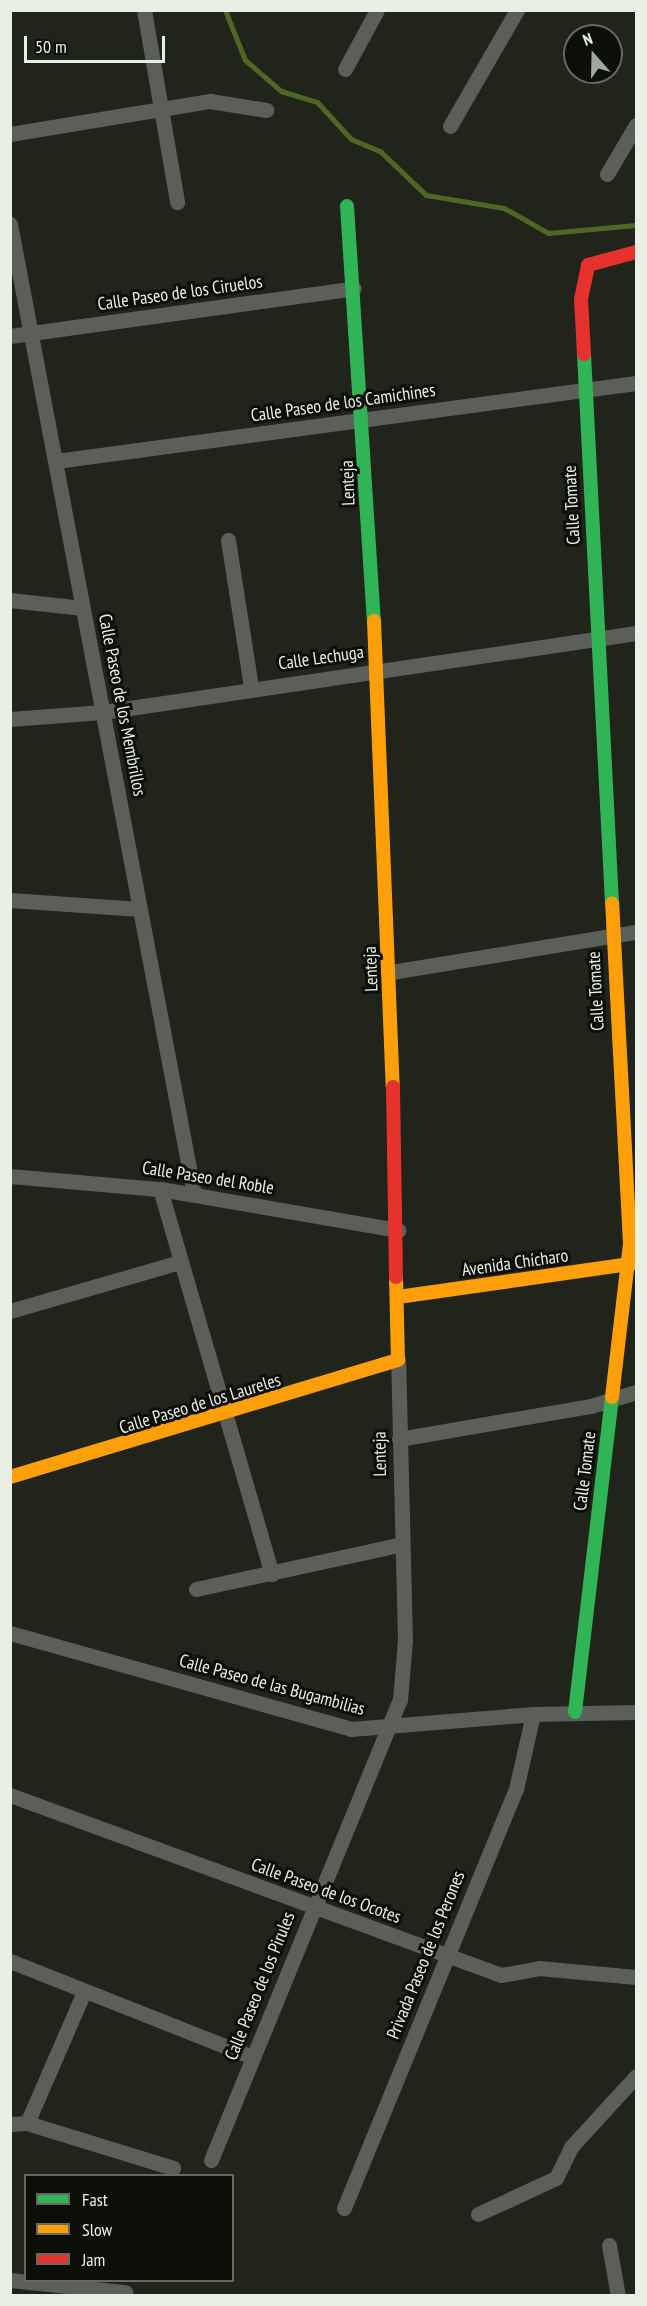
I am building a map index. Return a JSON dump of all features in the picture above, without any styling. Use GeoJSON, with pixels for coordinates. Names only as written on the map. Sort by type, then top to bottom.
{"type":"FeatureCollection","features":[{"type":"Feature","properties":{"kind":"street"},"geometry":{"type":"LineString","coordinates":[[144,10],[177,202]]}},
{"type":"Feature","properties":{"kind":"street"},"geometry":{"type":"LineString","coordinates":[[345,69],[377,10]]}},
{"type":"Feature","properties":{"kind":"street"},"geometry":{"type":"LineString","coordinates":[[450,126],[517,10]]}},
{"type":"Feature","properties":{"kind":"street"},"geometry":{"type":"LineString","coordinates":[[10,134],[161,108],[221,101],[266,110]]}},
{"type":"Feature","properties":{"kind":"street"},"geometry":{"type":"LineString","coordinates":[[607,174],[636,125]]}},
{"type":"Feature","properties":{"kind":"street","name":"Lenteja"},"geometry":{"type":"LineString","coordinates":[[347,206],[365,420],[391,972],[398,1230],[399,1439],[404,1670],[391,1729]]}},
{"type":"Feature","properties":{"kind":"street","name":"Calle Paseo de los Membrillos"},"geometry":{"type":"LineString","coordinates":[[10,224],[194,1194]]}},
{"type":"Feature","properties":{"kind":"street","name":"Calle Tomate"},"geometry":{"type":"LineString","coordinates":[[575,1712],[613,1398],[633,1264],[612,936],[581,299],[588,265],[636,252]]}},
{"type":"Feature","properties":{"kind":"street","name":"Calle Paseo de los Ciruelos"},"geometry":{"type":"LineString","coordinates":[[10,336],[354,288]]}},
{"type":"Feature","properties":{"kind":"street","name":"Calle Paseo de los Camichines"},"geometry":{"type":"LineString","coordinates":[[56,461],[636,383]]}},
{"type":"Feature","properties":{"kind":"street"},"geometry":{"type":"LineString","coordinates":[[228,540],[251,687]]}},
{"type":"Feature","properties":{"kind":"street"},"geometry":{"type":"LineString","coordinates":[[10,600],[83,608]]}},
{"type":"Feature","properties":{"kind":"street","name":"Calle Lechuga"},"geometry":{"type":"LineString","coordinates":[[10,719],[103,712],[251,687],[636,633]]}},
{"type":"Feature","properties":{"kind":"street"},"geometry":{"type":"LineString","coordinates":[[10,900],[140,909]]}},
{"type":"Feature","properties":{"kind":"street"},"geometry":{"type":"LineString","coordinates":[[391,972],[636,932]]}},
{"type":"Feature","properties":{"kind":"street","name":"Calle Paseo del Roble"},"geometry":{"type":"LineString","coordinates":[[10,1176],[160,1189],[398,1230]]}},
{"type":"Feature","properties":{"kind":"street"},"geometry":{"type":"LineString","coordinates":[[160,1189],[272,1574]]}},
{"type":"Feature","properties":{"kind":"street"},"geometry":{"type":"LineString","coordinates":[[10,1311],[180,1262]]}},
{"type":"Feature","properties":{"kind":"street","name":"Avenida Chícharo"},"geometry":{"type":"LineString","coordinates":[[398,1297],[633,1264]]}},
{"type":"Feature","properties":{"kind":"street","name":"Calle Paseo de los Laureles"},"geometry":{"type":"LineString","coordinates":[[10,1477],[227,1415],[398,1360]]}},
{"type":"Feature","properties":{"kind":"street"},"geometry":{"type":"LineString","coordinates":[[399,1439],[636,1392]]}},
{"type":"Feature","properties":{"kind":"street"},"geometry":{"type":"LineString","coordinates":[[196,1589],[402,1544]]}},
{"type":"Feature","properties":{"kind":"street","name":"Calle Paseo de las Bugambilias"},"geometry":{"type":"LineString","coordinates":[[10,1634],[351,1729],[391,1729],[533,1714],[636,1712]]}},
{"type":"Feature","properties":{"kind":"street","name":"Privada Paseo de los Perones"},"geometry":{"type":"LineString","coordinates":[[344,2208],[445,1955],[516,1789],[533,1714]]}},
{"type":"Feature","properties":{"kind":"street","name":"Calle Paseo de los Pirules"},"geometry":{"type":"LineString","coordinates":[[211,2160],[313,1907],[391,1729]]}},
{"type":"Feature","properties":{"kind":"street","name":"Calle Paseo de los Ocotes"},"geometry":{"type":"LineString","coordinates":[[10,1796],[501,1975],[538,1968],[636,1977]]}},
{"type":"Feature","properties":{"kind":"street"},"geometry":{"type":"LineString","coordinates":[[10,1961],[252,2057]]}},
{"type":"Feature","properties":{"kind":"street"},"geometry":{"type":"LineString","coordinates":[[27,2123],[84,1992]]}},
{"type":"Feature","properties":{"kind":"street"},"geometry":{"type":"LineString","coordinates":[[478,2214],[556,2178],[571,2147],[636,2076]]}},
{"type":"Feature","properties":{"kind":"street"},"geometry":{"type":"LineString","coordinates":[[10,2124],[27,2123],[173,2168]]}},
{"type":"Feature","properties":{"kind":"street"},"geometry":{"type":"LineString","coordinates":[[609,2245],[618,2295]]}},
{"type":"Feature","properties":{"kind":"street"},"geometry":{"type":"LineString","coordinates":[[12,2280],[13,2295]]}},
{"type":"Feature","properties":{"kind":"street"},"geometry":{"type":"LineString","coordinates":[[31,2282],[124,2292]]}},
{"type":"Feature","properties":{"kind":"waterway"},"geometry":{"type":"LineString","coordinates":[[225,10],[245,60],[281,91],[317,102],[351,139],[381,152],[426,195],[504,208],[548,233],[636,225]]}},
{"type":"Feature","properties":{"kind":"traffic: fast"},"geometry":{"type":"LineString","coordinates":[[347,206],[374,621]]}},
{"type":"Feature","properties":{"kind":"traffic: fast"},"geometry":{"type":"LineString","coordinates":[[584,354],[612,903]]}},
{"type":"Feature","properties":{"kind":"traffic: fast"},"geometry":{"type":"LineString","coordinates":[[575,1712],[612,1397]]}},
{"type":"Feature","properties":{"kind":"traffic: slow"},"geometry":{"type":"LineString","coordinates":[[374,621],[393,1087]]}},
{"type":"Feature","properties":{"kind":"traffic: slow"},"geometry":{"type":"LineString","coordinates":[[612,903],[630,1244],[612,1397]]}},
{"type":"Feature","properties":{"kind":"traffic: slow"},"geometry":{"type":"LineString","coordinates":[[398,1297],[636,1263]]}},
{"type":"Feature","properties":{"kind":"traffic: slow"},"geometry":{"type":"LineString","coordinates":[[10,1477],[398,1360],[396,1277]]}},
{"type":"Feature","properties":{"kind":"traffic: jam"},"geometry":{"type":"LineString","coordinates":[[584,354],[581,299],[588,265],[636,252]]}},
{"type":"Feature","properties":{"kind":"traffic: jam"},"geometry":{"type":"LineString","coordinates":[[393,1087],[396,1277]]}}]}
